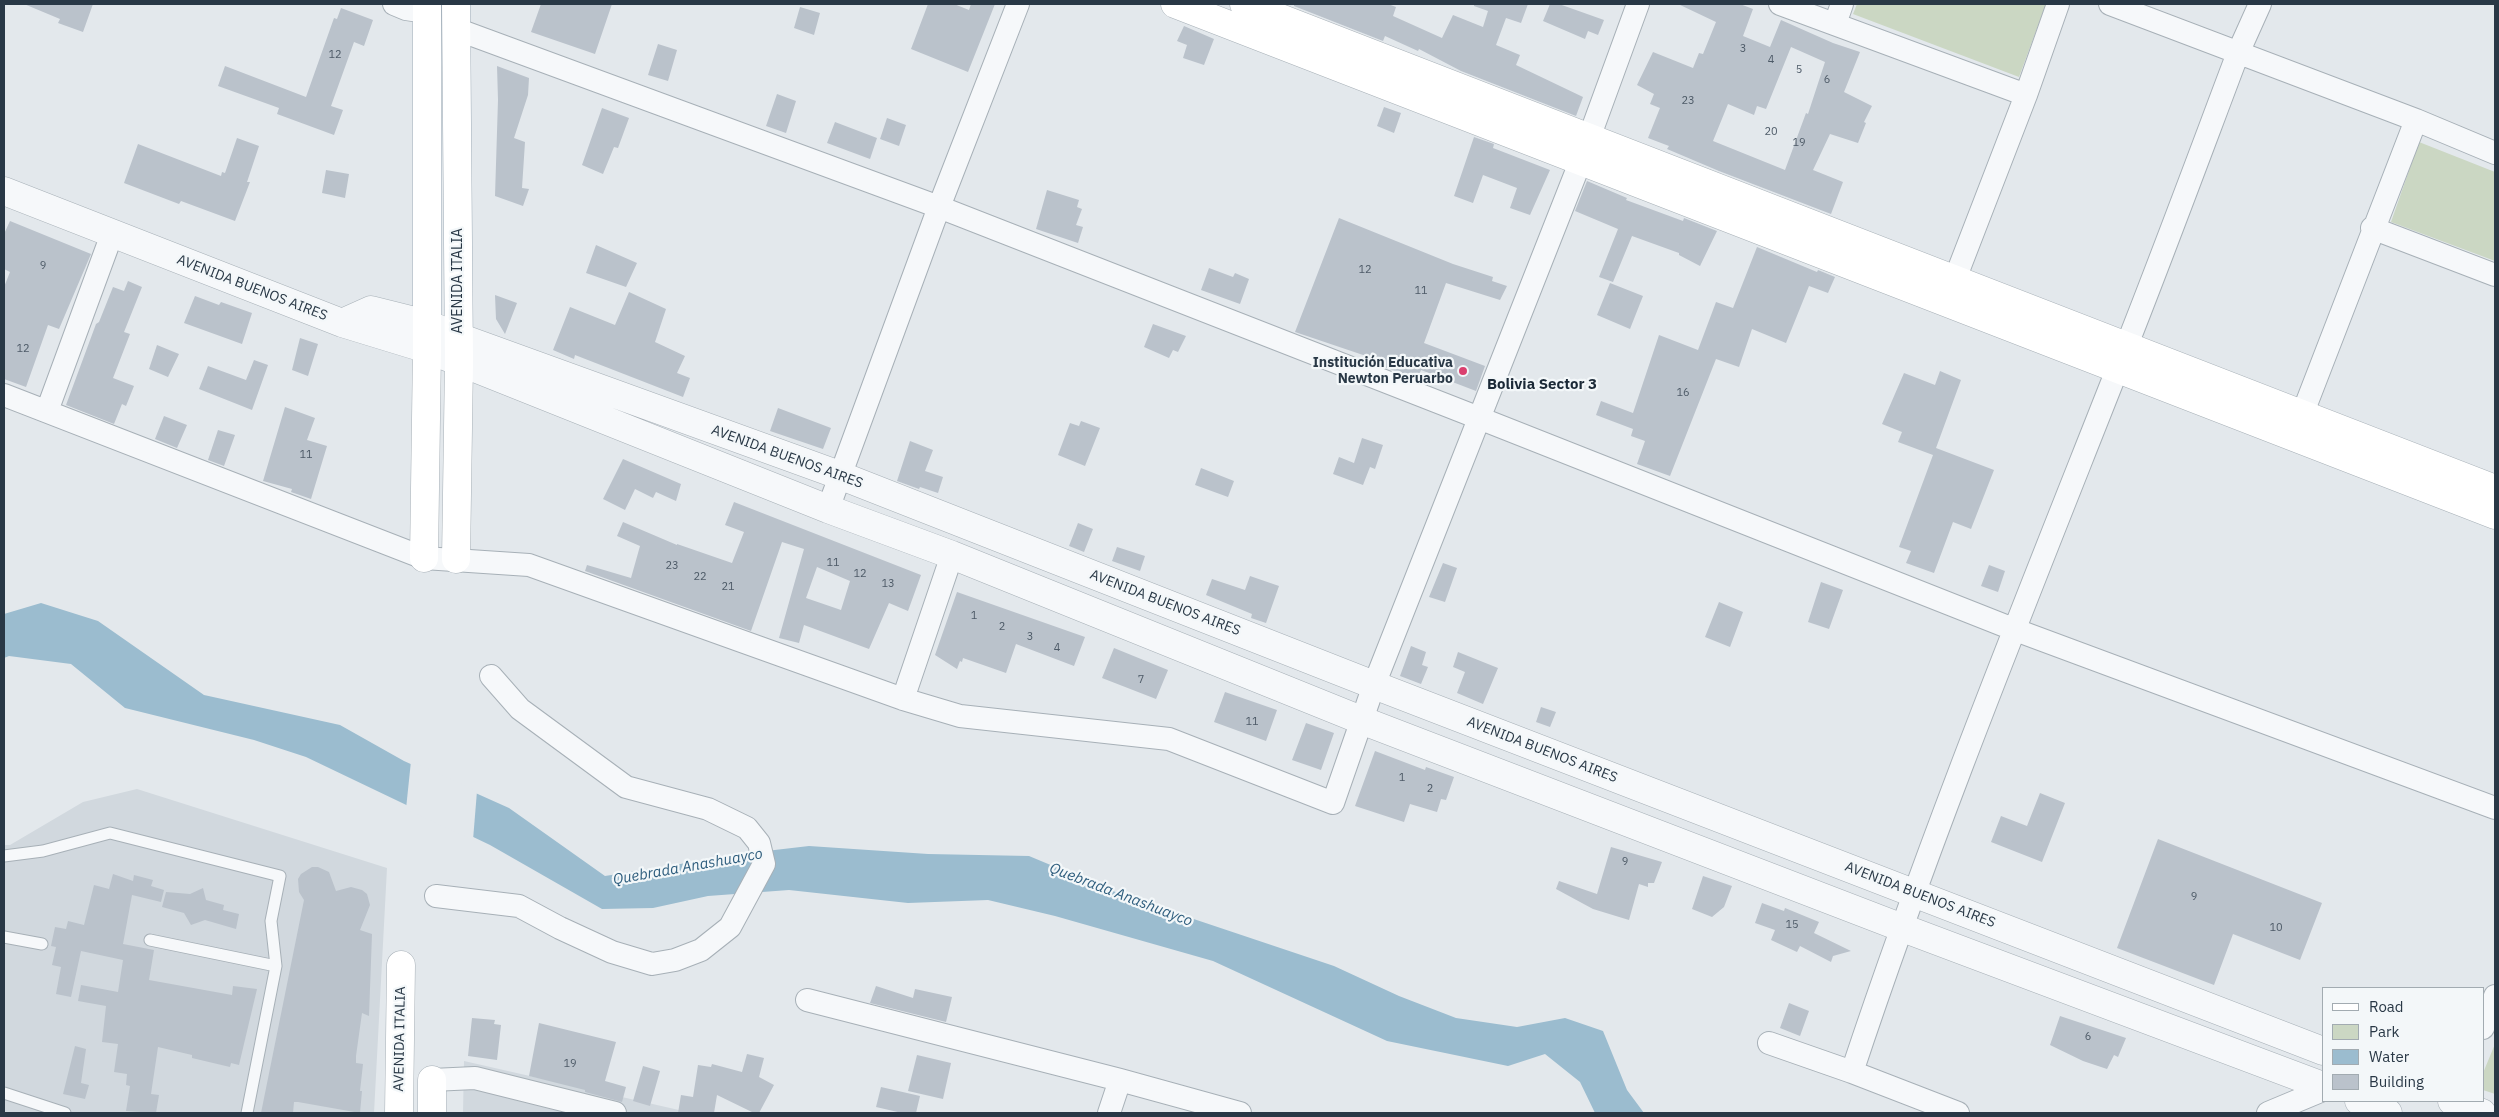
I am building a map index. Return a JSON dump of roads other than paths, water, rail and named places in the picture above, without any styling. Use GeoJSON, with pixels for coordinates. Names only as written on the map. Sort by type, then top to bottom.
{"type":"FeatureCollection","features":[{"type":"Feature","properties":{"kind":"main road"},"geometry":{"type":"LineString","coordinates":[[1175,4],[1954,279],[2122,358],[2302,415],[2495,489]]}},
{"type":"Feature","properties":{"kind":"main road"},"geometry":{"type":"LineString","coordinates":[[1244,4],[1585,148],[2122,358],[2495,515]]}},
{"type":"Feature","properties":{"kind":"main road"},"geometry":{"type":"LineString","coordinates":[[424,558],[427,336],[426,8]]}},
{"type":"Feature","properties":{"kind":"main road","name":"AVENIDA ITALIA"},"geometry":{"type":"LineString","coordinates":[[456,16],[458,349],[456,559]]}},
{"type":"Feature","properties":{"kind":"main road","name":"AVENIDA ITALIA"},"geometry":{"type":"LineString","coordinates":[[399,1113],[402,964]]}},
{"type":"Feature","properties":{"kind":"main road"},"geometry":{"type":"LineString","coordinates":[[432,1080],[432,1113]]}},
{"type":"Feature","properties":{"kind":"street"},"geometry":{"type":"LineString","coordinates":[[394,4],[406,8],[426,8]]}},
{"type":"Feature","properties":{"kind":"street"},"geometry":{"type":"LineString","coordinates":[[828,509],[939,208],[1018,4]]}},
{"type":"Feature","properties":{"kind":"street"},"geometry":{"type":"LineString","coordinates":[[4,395],[47,410],[424,558],[529,565],[903,699],[960,716],[1169,739],[1333,803],[1374,685],[1585,148],[1638,4]]}},
{"type":"Feature","properties":{"kind":"street"},"geometry":{"type":"LineString","coordinates":[[1780,4],[1838,14],[2026,95]]}},
{"type":"Feature","properties":{"kind":"street"},"geometry":{"type":"LineString","coordinates":[[1954,279],[2026,95],[2058,4]]}},
{"type":"Feature","properties":{"kind":"street"},"geometry":{"type":"LineString","coordinates":[[2110,4],[2416,120],[2495,153]]}},
{"type":"Feature","properties":{"kind":"street"},"geometry":{"type":"LineString","coordinates":[[1852,1072],[1900,928],[2013,629],[2122,358],[2238,53],[2260,4]]}},
{"type":"Feature","properties":{"kind":"street"},"geometry":{"type":"LineString","coordinates":[[456,16],[939,208],[1479,418],[2013,629],[2495,808]]}},
{"type":"Feature","properties":{"kind":"street"},"geometry":{"type":"LineString","coordinates":[[2302,415],[2372,228],[2416,120]]}},
{"type":"Feature","properties":{"kind":"street","name":"AVENIDA BUENOS AIRES"},"geometry":{"type":"LineString","coordinates":[[4,191],[342,323],[371,310],[828,509],[952,555],[1361,720],[1900,928],[2322,1086]]}},
{"type":"Feature","properties":{"kind":"street"},"geometry":{"type":"LineString","coordinates":[[2372,228],[2495,275]]}},
{"type":"Feature","properties":{"kind":"street"},"geometry":{"type":"LineString","coordinates":[[47,410],[112,234]]}},
{"type":"Feature","properties":{"kind":"street","name":"AVENIDA BUENOS AIRES"},"geometry":{"type":"LineString","coordinates":[[458,349],[839,475],[1374,685],[2322,1051]]}},
{"type":"Feature","properties":{"kind":"street"},"geometry":{"type":"LineString","coordinates":[[903,699],[952,555]]}},
{"type":"Feature","properties":{"kind":"street"},"geometry":{"type":"LineString","coordinates":[[436,896],[519,906],[560,928],[612,952],[652,964],[675,960],[701,950],[730,927],[764,864],[759,843],[747,828],[708,809],[626,787],[520,709],[491,676]]}},
{"type":"Feature","properties":{"kind":"street"},"geometry":{"type":"LineString","coordinates":[[2484,1025],[2495,996]]}},
{"type":"Feature","properties":{"kind":"street"},"geometry":{"type":"LineString","coordinates":[[806,1000],[1120,1080],[1240,1113]]}},
{"type":"Feature","properties":{"kind":"street"},"geometry":{"type":"LineString","coordinates":[[1769,1043],[1852,1072],[1958,1113]]}},
{"type":"Feature","properties":{"kind":"street"},"geometry":{"type":"LineString","coordinates":[[432,1080],[475,1078],[615,1113]]}},
{"type":"Feature","properties":{"kind":"street"},"geometry":{"type":"LineString","coordinates":[[1109,1113],[1120,1080]]}},
{"type":"Feature","properties":{"kind":"street"},"geometry":{"type":"LineString","coordinates":[[2268,1113],[2322,1090]]}},
{"type":"Feature","properties":{"kind":"street"},"geometry":{"type":"LineString","coordinates":[[2361,1102],[2388,1113]]}},
{"type":"Feature","properties":{"kind":"street"},"geometry":{"type":"LineString","coordinates":[[2452,1104],[2482,1113]]}},
{"type":"Feature","properties":{"kind":"lane"},"geometry":{"type":"LineString","coordinates":[[4,856],[43,851],[110,833],[280,876],[272,921],[276,966],[247,1113]]}},
{"type":"Feature","properties":{"kind":"lane"},"geometry":{"type":"LineString","coordinates":[[4,937],[42,944]]}},
{"type":"Feature","properties":{"kind":"lane"},"geometry":{"type":"LineString","coordinates":[[150,940],[276,966]]}},
{"type":"Feature","properties":{"kind":"lane"},"geometry":{"type":"LineString","coordinates":[[4,1093],[65,1113]]}},
{"type":"Feature","properties":{"kind":"water","name":"Quebrada Anashuayco"},"geometry":{"type":"Polygon","coordinates":[[[41,603],[98,621],[204,695],[340,725],[404,761],[509,808],[605,876],[749,853],[809,846],[928,854],[1029,856],[1125,896],[1334,966],[1399,996],[1456,1018],[1517,1027],[1565,1018],[1603,1031],[1627,1090],[1644,1113],[1595,1113],[1580,1082],[1545,1054],[1508,1066],[1387,1041],[1213,961],[1055,916],[988,900],[908,903],[789,890],[708,896],[653,908],[602,909],[490,845],[306,757],[254,740],[125,708],[71,664],[9,656],[4,658],[4,614],[41,603]]]}},
{"type":"Feature","properties":{"kind":"place","name":"Institución Educativa Newton Peruarbo"},"geometry":{"type":"Point","coordinates":[1463,371]}},
{"type":"Feature","properties":{"kind":"district","name":"Bolivia Sector 3"},"geometry":{"type":"Point","coordinates":[1542,385]}}]}
